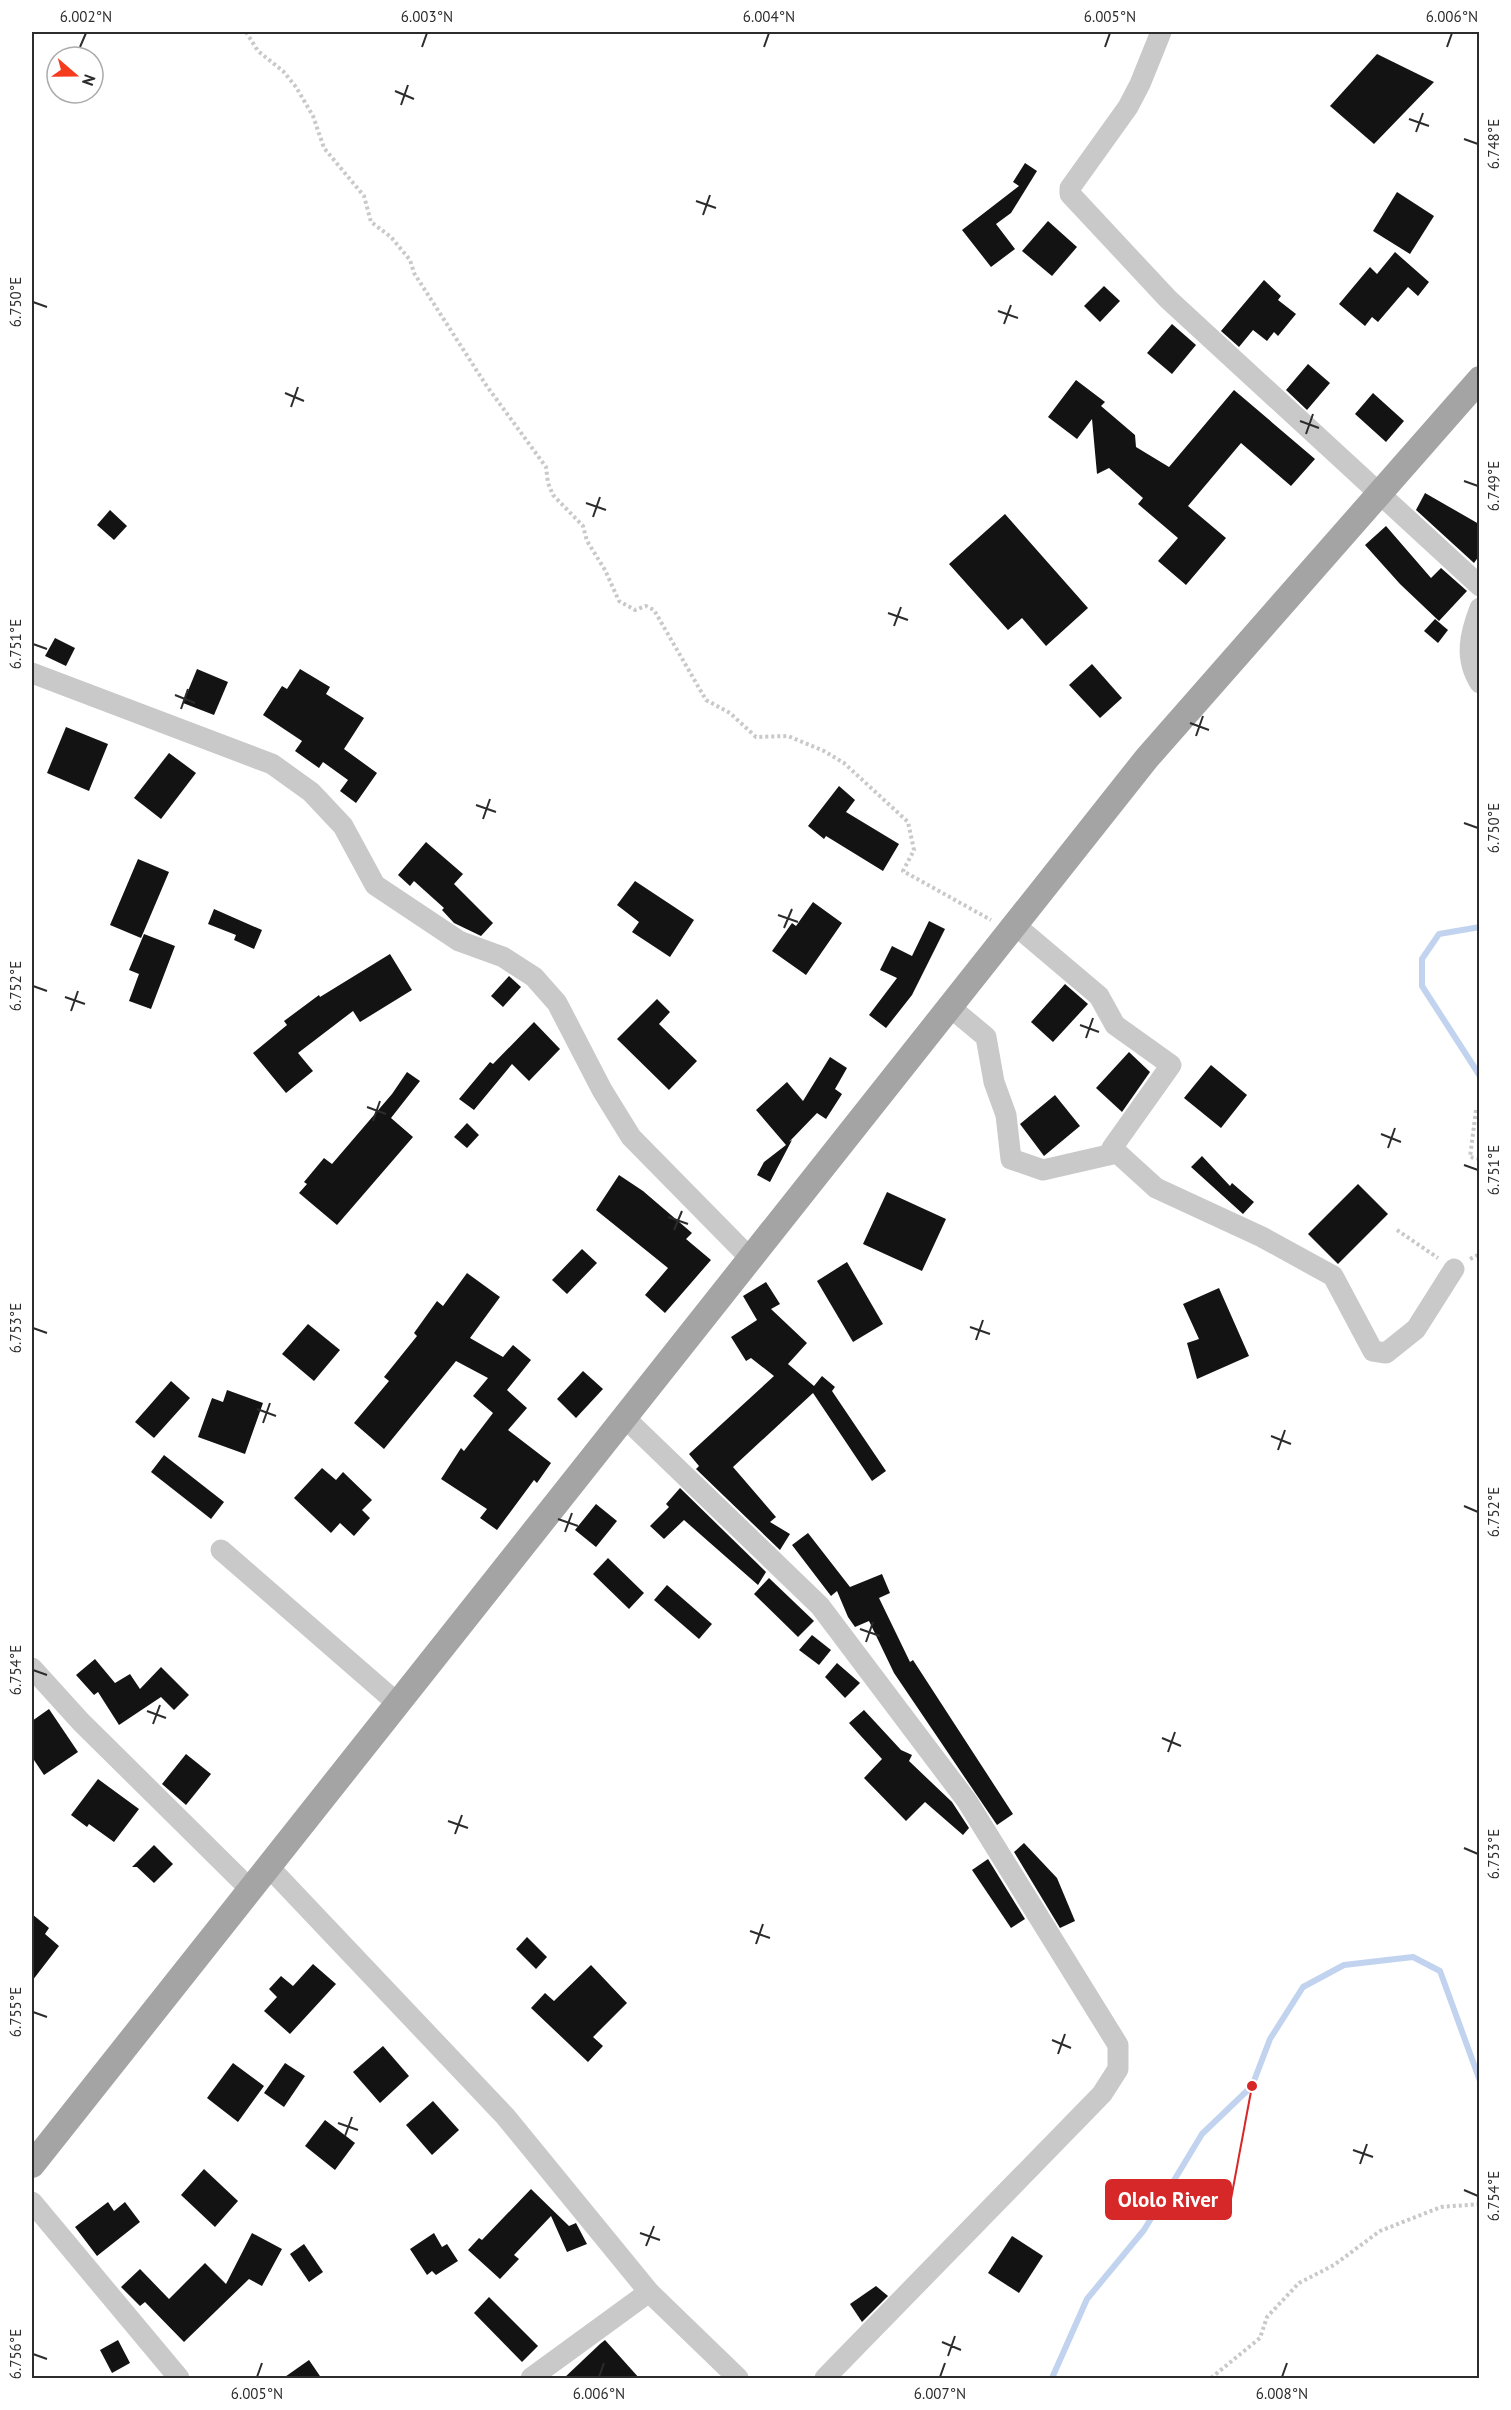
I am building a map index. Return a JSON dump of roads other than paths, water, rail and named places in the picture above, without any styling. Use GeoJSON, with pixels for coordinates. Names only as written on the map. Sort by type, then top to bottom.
{"type":"FeatureCollection","features":[{"type":"Feature","properties":{"kind":"main road"},"geometry":{"type":"LineString","coordinates":[[32,2165],[1147,758],[1222,670],[1381,494],[1479,379]]}},
{"type":"Feature","properties":{"kind":"street"},"geometry":{"type":"LineString","coordinates":[[1161,32],[1128,107],[1070,188],[1070,194],[1168,299],[1479,586]]}},
{"type":"Feature","properties":{"kind":"street"},"geometry":{"type":"LineString","coordinates":[[1479,608],[1470,636],[1471,669],[1479,683]]}},
{"type":"Feature","properties":{"kind":"street"},"geometry":{"type":"LineString","coordinates":[[32,673],[272,764],[311,792],[343,826],[375,885],[459,941],[503,957],[534,977],[557,1004],[602,1090],[631,1137],[750,1258]]}},
{"type":"Feature","properties":{"kind":"street"},"geometry":{"type":"LineString","coordinates":[[1013,928],[1099,996],[1115,1025],[1171,1065],[1112,1148],[1156,1188],[1262,1238],[1333,1276],[1372,1351],[1386,1353],[1416,1329],[1454,1269]]}},
{"type":"Feature","properties":{"kind":"street"},"geometry":{"type":"LineString","coordinates":[[950,1007],[986,1037],[994,1082],[1006,1115],[1011,1159],[1042,1170],[1117,1153]]}},
{"type":"Feature","properties":{"kind":"street"},"geometry":{"type":"LineString","coordinates":[[624,1416],[820,1606],[967,1801],[1118,2045],[1118,2069],[1102,2094],[825,2379]]}},
{"type":"Feature","properties":{"kind":"street"},"geometry":{"type":"LineString","coordinates":[[221,1550],[396,1703]]}},
{"type":"Feature","properties":{"kind":"street"},"geometry":{"type":"LineString","coordinates":[[32,1668],[81,1722],[250,1889]]}},
{"type":"Feature","properties":{"kind":"street"},"geometry":{"type":"LineString","coordinates":[[268,1866],[505,2116],[649,2292],[738,2379]]}},
{"type":"Feature","properties":{"kind":"street"},"geometry":{"type":"LineString","coordinates":[[32,2202],[179,2379]]}},
{"type":"Feature","properties":{"kind":"street"},"geometry":{"type":"LineString","coordinates":[[531,2379],[649,2292]]}},
{"type":"Feature","properties":{"kind":"waterway"},"geometry":{"type":"LineString","coordinates":[[1480,927],[1439,934],[1422,959],[1422,986],[1480,1076]]}},
{"type":"Feature","properties":{"kind":"waterway"},"geometry":{"type":"LineString","coordinates":[[1052,2378],[1087,2299],[1144,2230],[1202,2134],[1252,2086],[1270,2039],[1303,1987],[1344,1965],[1413,1957],[1440,1971],[1480,2081]]}},
{"type":"Feature","properties":{"kind":"place","name":"Ololo River"},"geometry":{"type":"Point","coordinates":[1252,2086]}}]}
